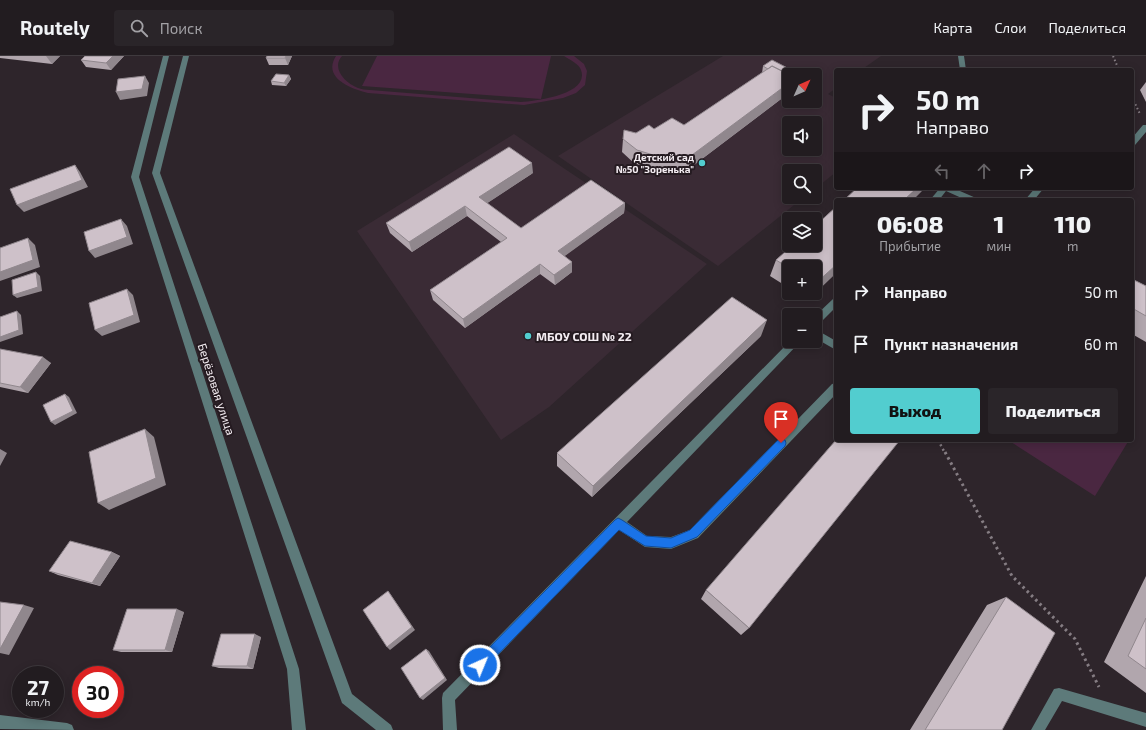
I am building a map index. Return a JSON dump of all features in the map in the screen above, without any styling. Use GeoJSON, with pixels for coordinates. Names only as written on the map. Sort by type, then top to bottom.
{"type":"FeatureCollection","features":[{"type":"Feature","properties":{"kind":"street","name":"Берёзовая улица"},"geometry":{"type":"LineString","coordinates":[[166,56],[135,177],[294,669],[299,730]]}},
{"type":"Feature","properties":{"kind":"street"},"geometry":{"type":"LineString","coordinates":[[186,56],[156,173],[347,698],[386,730]]}},
{"type":"Feature","properties":{"kind":"street"},"geometry":{"type":"LineString","coordinates":[[961,56],[963,68]]}},
{"type":"Feature","properties":{"kind":"street"},"geometry":{"type":"LineString","coordinates":[[1134,141],[1146,127]]}},
{"type":"Feature","properties":{"kind":"street"},"geometry":{"type":"LineString","coordinates":[[936,198],[943,190]]}},
{"type":"Feature","properties":{"kind":"street"},"geometry":{"type":"LineString","coordinates":[[950,190],[968,198]]}},
{"type":"Feature","properties":{"kind":"street"},"geometry":{"type":"LineString","coordinates":[[1030,198],[1038,190]]}},
{"type":"Feature","properties":{"kind":"street"},"geometry":{"type":"LineString","coordinates":[[822,315],[834,303]]}},
{"type":"Feature","properties":{"kind":"street"},"geometry":{"type":"LineString","coordinates":[[822,337],[834,345]]}},
{"type":"Feature","properties":{"kind":"street"},"geometry":{"type":"LineString","coordinates":[[450,730],[448,698],[789,348]]}},
{"type":"Feature","properties":{"kind":"street"},"geometry":{"type":"LineString","coordinates":[[618,523],[645,541],[671,543],[694,534],[834,389]]}},
{"type":"Feature","properties":{"kind":"street"},"geometry":{"type":"LineString","coordinates":[[1038,730],[1059,694],[1146,720]]}},
{"type":"Feature","properties":{"kind":"street"},"geometry":{"type":"LineString","coordinates":[[0,722],[67,730]]}},
{"type":"Feature","properties":{"kind":"path"},"geometry":{"type":"LineString","coordinates":[[1113,56],[1118,68]]}},
{"type":"Feature","properties":{"kind":"path"},"geometry":{"type":"LineString","coordinates":[[1134,101],[1140,114]]}},
{"type":"Feature","properties":{"kind":"path"},"geometry":{"type":"LineString","coordinates":[[939,442],[1012,576],[1075,639],[1110,709]]}},
{"type":"Feature","properties":{"kind":"shaded area"},"geometry":{"type":"Polygon","coordinates":[[[336,56],[342,56],[338,65],[344,79],[353,86],[361,89],[521,102],[560,95],[570,91],[577,85],[582,79],[581,70],[576,64],[564,56],[574,56],[584,64],[587,71],[585,85],[576,93],[563,98],[524,105],[368,93],[354,89],[340,81],[335,76],[333,64],[336,56]]]}},
{"type":"Feature","properties":{"kind":"shaded area"},"geometry":{"type":"Polygon","coordinates":[[[377,56],[551,56],[541,99],[362,86],[377,56]]]}},
{"type":"Feature","properties":{"kind":"shaded area","name":"Детский сад №50 \"Зоренька\""},"geometry":{"type":"Polygon","coordinates":[[[723,56],[881,56],[864,68],[834,68],[834,90],[828,94],[834,97],[834,174],[822,183],[822,164],[782,164],[782,204],[795,204],[785,212],[782,212],[782,215],[718,266],[558,156],[723,56]]]}},
{"type":"Feature","properties":{"kind":"shaded area","name":"МБОУ СОШ № 22"},"geometry":{"type":"Polygon","coordinates":[[[514,134],[707,264],[549,407],[501,440],[357,231],[514,134]]]}},
{"type":"Feature","properties":{"kind":"shaded area"},"geometry":{"type":"Polygon","coordinates":[[[1011,442],[1128,442],[1095,496],[1011,442]]]}},
{"type":"Feature","properties":{"kind":"building"},"geometry":{"type":"Polygon","coordinates":[[[85,56],[113,56],[106,63],[81,60],[85,56]]]}},
{"type":"Feature","properties":{"kind":"building"},"geometry":{"type":"Polygon","coordinates":[[[267,56],[286,56],[285,58],[266,58],[267,56]]]}},
{"type":"Feature","properties":{"kind":"building"},"geometry":{"type":"Polygon","coordinates":[[[772,60],[787,68],[782,68],[782,71],[772,66],[768,69],[763,66],[772,60]]]}},
{"type":"Feature","properties":{"kind":"building"},"geometry":{"type":"Polygon","coordinates":[[[772,66],[782,71],[782,88],[692,155],[663,158],[637,150],[623,139],[624,130],[636,133],[649,125],[654,129],[672,118],[684,125],[772,66]]]}},
{"type":"Feature","properties":{"kind":"building"},"geometry":{"type":"Polygon","coordinates":[[[276,74],[289,75],[284,83],[271,81],[276,74]]]}},
{"type":"Feature","properties":{"kind":"building"},"geometry":{"type":"Polygon","coordinates":[[[145,76],[142,89],[116,92],[118,79],[145,76]]]}},
{"type":"Feature","properties":{"kind":"building"},"geometry":{"type":"Polygon","coordinates":[[[509,147],[532,163],[479,197],[521,228],[591,180],[625,203],[558,251],[572,262],[554,275],[540,264],[463,319],[430,290],[507,238],[465,206],[409,242],[386,223],[509,147]]]}},
{"type":"Feature","properties":{"kind":"building"},"geometry":{"type":"Polygon","coordinates":[[[75,165],[82,180],[17,205],[10,189],[75,165]]]}},
{"type":"Feature","properties":{"kind":"building"},"geometry":{"type":"Polygon","coordinates":[[[855,190],[915,190],[906,198],[846,198],[855,190]]]}},
{"type":"Feature","properties":{"kind":"building"},"geometry":{"type":"Polygon","coordinates":[[[834,209],[834,267],[822,278],[822,260],[782,260],[782,264],[776,260],[785,252],[822,252],[822,220],[834,209]]]}},
{"type":"Feature","properties":{"kind":"building"},"geometry":{"type":"Polygon","coordinates":[[[121,219],[127,237],[89,251],[84,232],[121,219]]]}},
{"type":"Feature","properties":{"kind":"building"},"geometry":{"type":"Polygon","coordinates":[[[28,238],[33,260],[0,272],[0,248],[28,238]]]}},
{"type":"Feature","properties":{"kind":"building"},"geometry":{"type":"Polygon","coordinates":[[[36,272],[38,287],[13,295],[12,280],[36,272]]]}},
{"type":"Feature","properties":{"kind":"building"},"geometry":{"type":"Polygon","coordinates":[[[1134,280],[1146,286],[1146,316],[1134,309],[1134,280]]]}},
{"type":"Feature","properties":{"kind":"building"},"geometry":{"type":"Polygon","coordinates":[[[127,289],[134,315],[95,330],[89,303],[127,289]]]}},
{"type":"Feature","properties":{"kind":"building"},"geometry":{"type":"Polygon","coordinates":[[[732,297],[767,320],[593,486],[557,453],[732,297]]]}},
{"type":"Feature","properties":{"kind":"building"},"geometry":{"type":"Polygon","coordinates":[[[17,311],[19,330],[0,337],[0,317],[17,311]]]}},
{"type":"Feature","properties":{"kind":"building"},"geometry":{"type":"Polygon","coordinates":[[[0,349],[43,357],[20,387],[0,383],[0,349]]]}},
{"type":"Feature","properties":{"kind":"building"},"geometry":{"type":"Polygon","coordinates":[[[65,394],[73,411],[51,422],[43,405],[65,394]]]}},
{"type":"Feature","properties":{"kind":"building"},"geometry":{"type":"Polygon","coordinates":[[[145,429],[156,478],[98,503],[89,452],[145,429]]]}},
{"type":"Feature","properties":{"kind":"building"},"geometry":{"type":"Polygon","coordinates":[[[834,442],[898,442],[749,628],[706,590],[834,442]]]}},
{"type":"Feature","properties":{"kind":"building"},"geometry":{"type":"Polygon","coordinates":[[[70,541],[112,552],[92,583],[49,571],[70,541]]]}},
{"type":"Feature","properties":{"kind":"building"},"geometry":{"type":"Polygon","coordinates":[[[388,591],[412,627],[387,647],[363,610],[388,591]]]}},
{"type":"Feature","properties":{"kind":"building"},"geometry":{"type":"Polygon","coordinates":[[[1006,597],[1055,633],[1002,730],[925,730],[1006,597]]]}},
{"type":"Feature","properties":{"kind":"building"},"geometry":{"type":"Polygon","coordinates":[[[0,602],[24,605],[0,649],[0,602]]]}},
{"type":"Feature","properties":{"kind":"building"},"geometry":{"type":"Polygon","coordinates":[[[127,609],[177,609],[165,650],[113,650],[127,609]]]}},
{"type":"Feature","properties":{"kind":"building"},"geometry":{"type":"Polygon","coordinates":[[[1146,618],[1146,669],[1128,656],[1146,618]]]}},
{"type":"Feature","properties":{"kind":"building"},"geometry":{"type":"Polygon","coordinates":[[[221,634],[255,634],[247,666],[212,666],[221,634]]]}},
{"type":"Feature","properties":{"kind":"building"},"geometry":{"type":"Polygon","coordinates":[[[426,649],[445,678],[420,698],[401,668],[426,649]]]}},
{"type":"Feature","properties":{"kind":"place","name":"Детский сад №50 \"Зоренька\""},"geometry":{"type":"Point","coordinates":[702,163]}},
{"type":"Feature","properties":{"kind":"place","name":"МБОУ СОШ № 22"},"geometry":{"type":"Point","coordinates":[528,336]}},
{"type":"Feature","properties":{"kind":"route"},"geometry":{"type":"LineString","coordinates":[[480,665],[618,523],[645,541],[671,543],[694,534],[781,443]]}}]}
